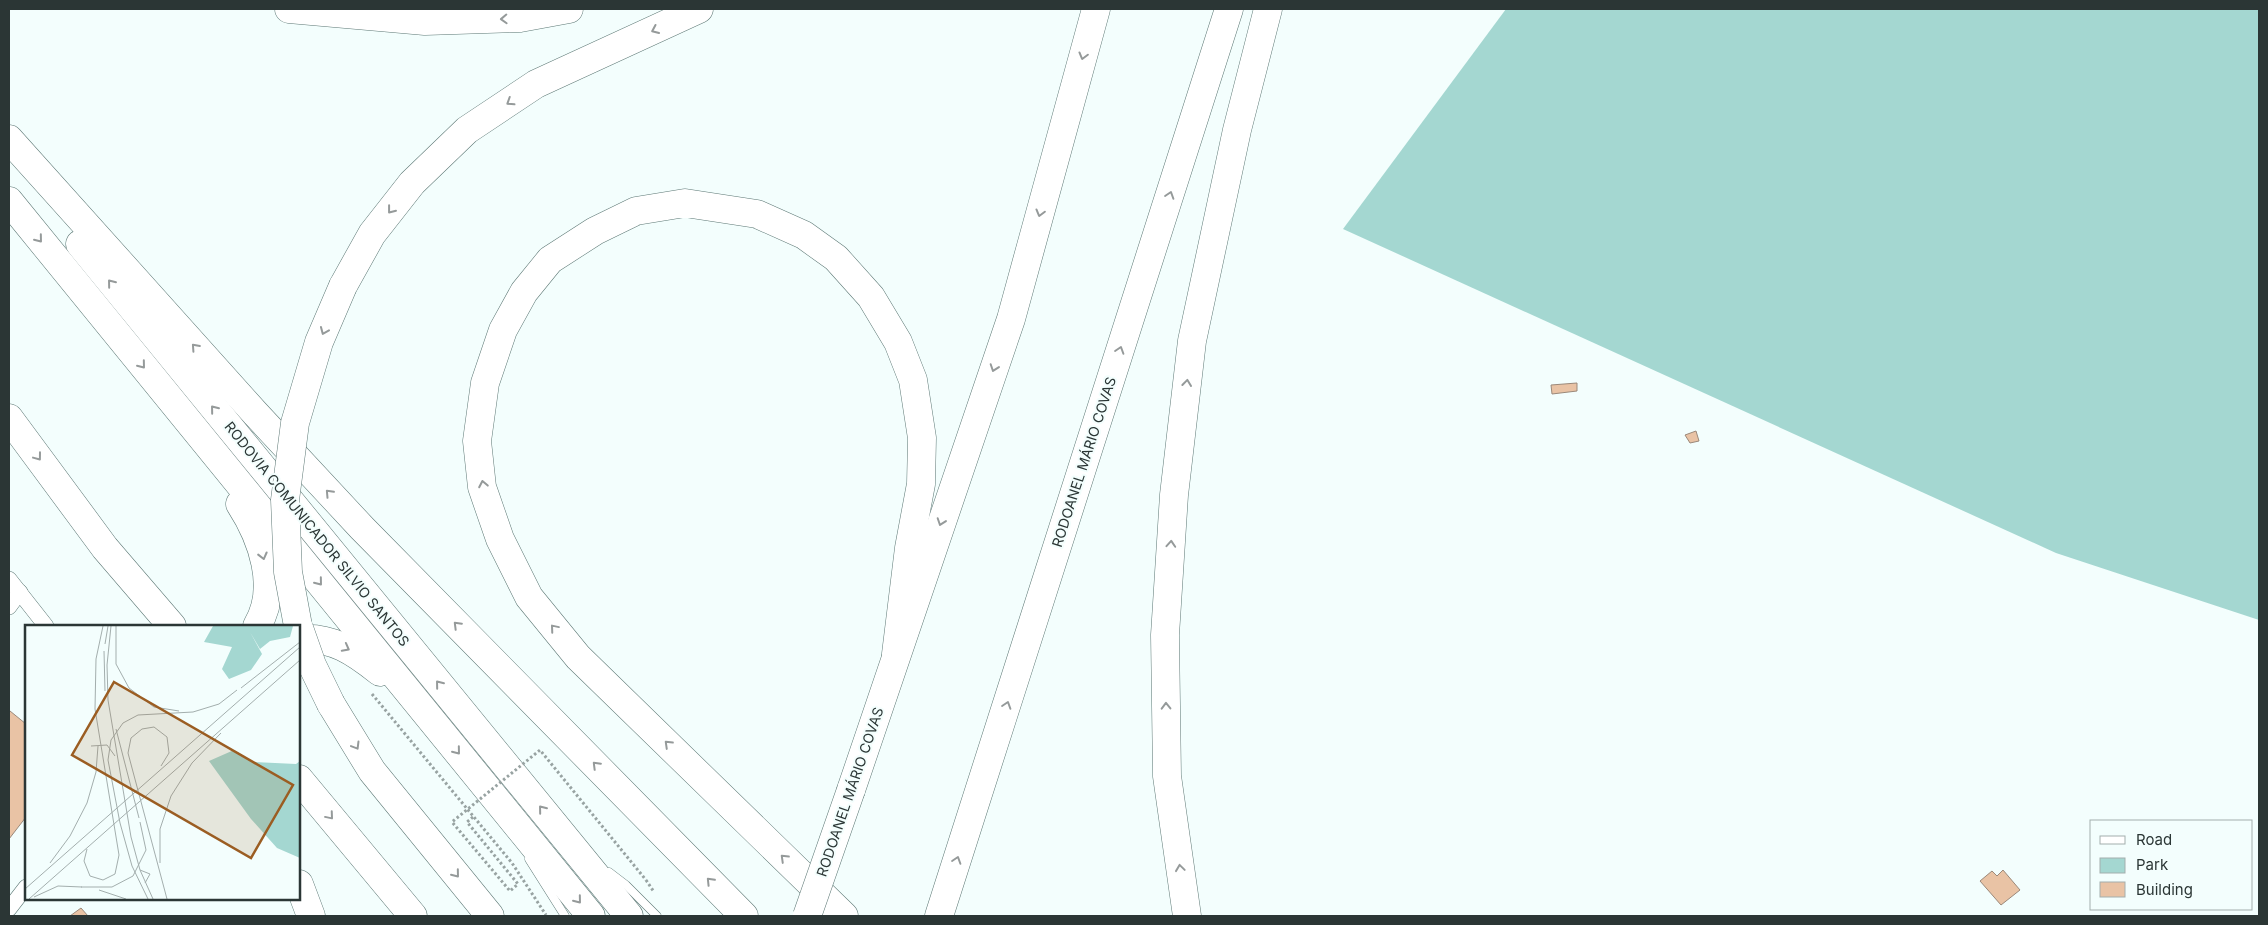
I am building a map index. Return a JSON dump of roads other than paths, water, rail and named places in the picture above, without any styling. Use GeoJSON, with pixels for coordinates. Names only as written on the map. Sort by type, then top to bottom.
{"type":"FeatureCollection","features":[{"type":"Feature","properties":{"kind":"highway"},"geometry":{"type":"LineString","coordinates":[[289,9],[425,21],[520,18],[570,9]]}},
{"type":"Feature","properties":{"kind":"highway"},"geometry":{"type":"LineString","coordinates":[[298,625],[288,572],[285,500],[295,423],[319,342],[343,286],[372,234],[412,183],[467,130],[536,84],[699,9]]}},
{"type":"Feature","properties":{"kind":"highway","name":"RODOANEL MÁRIO COVAS"},"geometry":{"type":"LineString","coordinates":[[807,916],[1011,319],[1096,9]]}},
{"type":"Feature","properties":{"kind":"highway","name":"RODOANEL MÁRIO COVAS"},"geometry":{"type":"LineString","coordinates":[[940,911],[1229,9]]}},
{"type":"Feature","properties":{"kind":"highway"},"geometry":{"type":"LineString","coordinates":[[1187,916],[1167,776],[1165,635],[1174,495],[1192,341],[1237,130],[1268,9]]}},
{"type":"Feature","properties":{"kind":"highway"},"geometry":{"type":"LineString","coordinates":[[9,139],[255,413],[355,521],[744,916]]}},
{"type":"Feature","properties":{"kind":"highway","name":"RODOVIA COMUNICADOR SILVIO SANTOS"},"geometry":{"type":"LineString","coordinates":[[9,149],[47,205],[629,916]]}},
{"type":"Feature","properties":{"kind":"highway","name":"RODOVIA COMUNICADOR SILVIO SANTOS"},"geometry":{"type":"LineString","coordinates":[[9,201],[591,916]]}},
{"type":"Feature","properties":{"kind":"highway"},"geometry":{"type":"LineString","coordinates":[[844,916],[578,657],[529,597],[500,539],[482,487],[477,441],[485,383],[503,330],[524,292],[550,260],[595,231],[636,211],[685,203],[757,214],[804,235],[836,258],[871,297],[898,342],[913,380],[922,438],[921,484],[909,548],[896,654]]}},
{"type":"Feature","properties":{"kind":"highway"},"geometry":{"type":"LineString","coordinates":[[9,418],[105,548],[171,625]]}},
{"type":"Feature","properties":{"kind":"highway"},"geometry":{"type":"LineString","coordinates":[[188,422],[252,522],[264,556],[268,591],[256,625]]}},
{"type":"Feature","properties":{"kind":"highway"},"geometry":{"type":"LineString","coordinates":[[105,548],[152,625]]}},
{"type":"Feature","properties":{"kind":"highway"},"geometry":{"type":"LineString","coordinates":[[300,632],[312,665],[331,704],[372,771],[490,916]]}},
{"type":"Feature","properties":{"kind":"highway"},"geometry":{"type":"LineString","coordinates":[[300,639],[325,639],[342,645],[360,656],[415,700]]}},
{"type":"Feature","properties":{"kind":"highway"},"geometry":{"type":"LineString","coordinates":[[300,780],[413,916]]}},
{"type":"Feature","properties":{"kind":"highway"},"geometry":{"type":"LineString","coordinates":[[300,887],[311,916]]}},
{"type":"Feature","properties":{"kind":"street"},"geometry":{"type":"LineString","coordinates":[[9,580],[45,625]]}},
{"type":"Feature","properties":{"kind":"street"},"geometry":{"type":"LineString","coordinates":[[9,607],[20,592]]}},
{"type":"Feature","properties":{"kind":"street"},"geometry":{"type":"LineString","coordinates":[[9,909],[25,888]]}},
{"type":"Feature","properties":{"kind":"lane"},"geometry":{"type":"LineString","coordinates":[[502,808],[521,845],[565,916]]}},
{"type":"Feature","properties":{"kind":"lane"},"geometry":{"type":"LineString","coordinates":[[573,847],[626,885],[657,916]]}}]}
